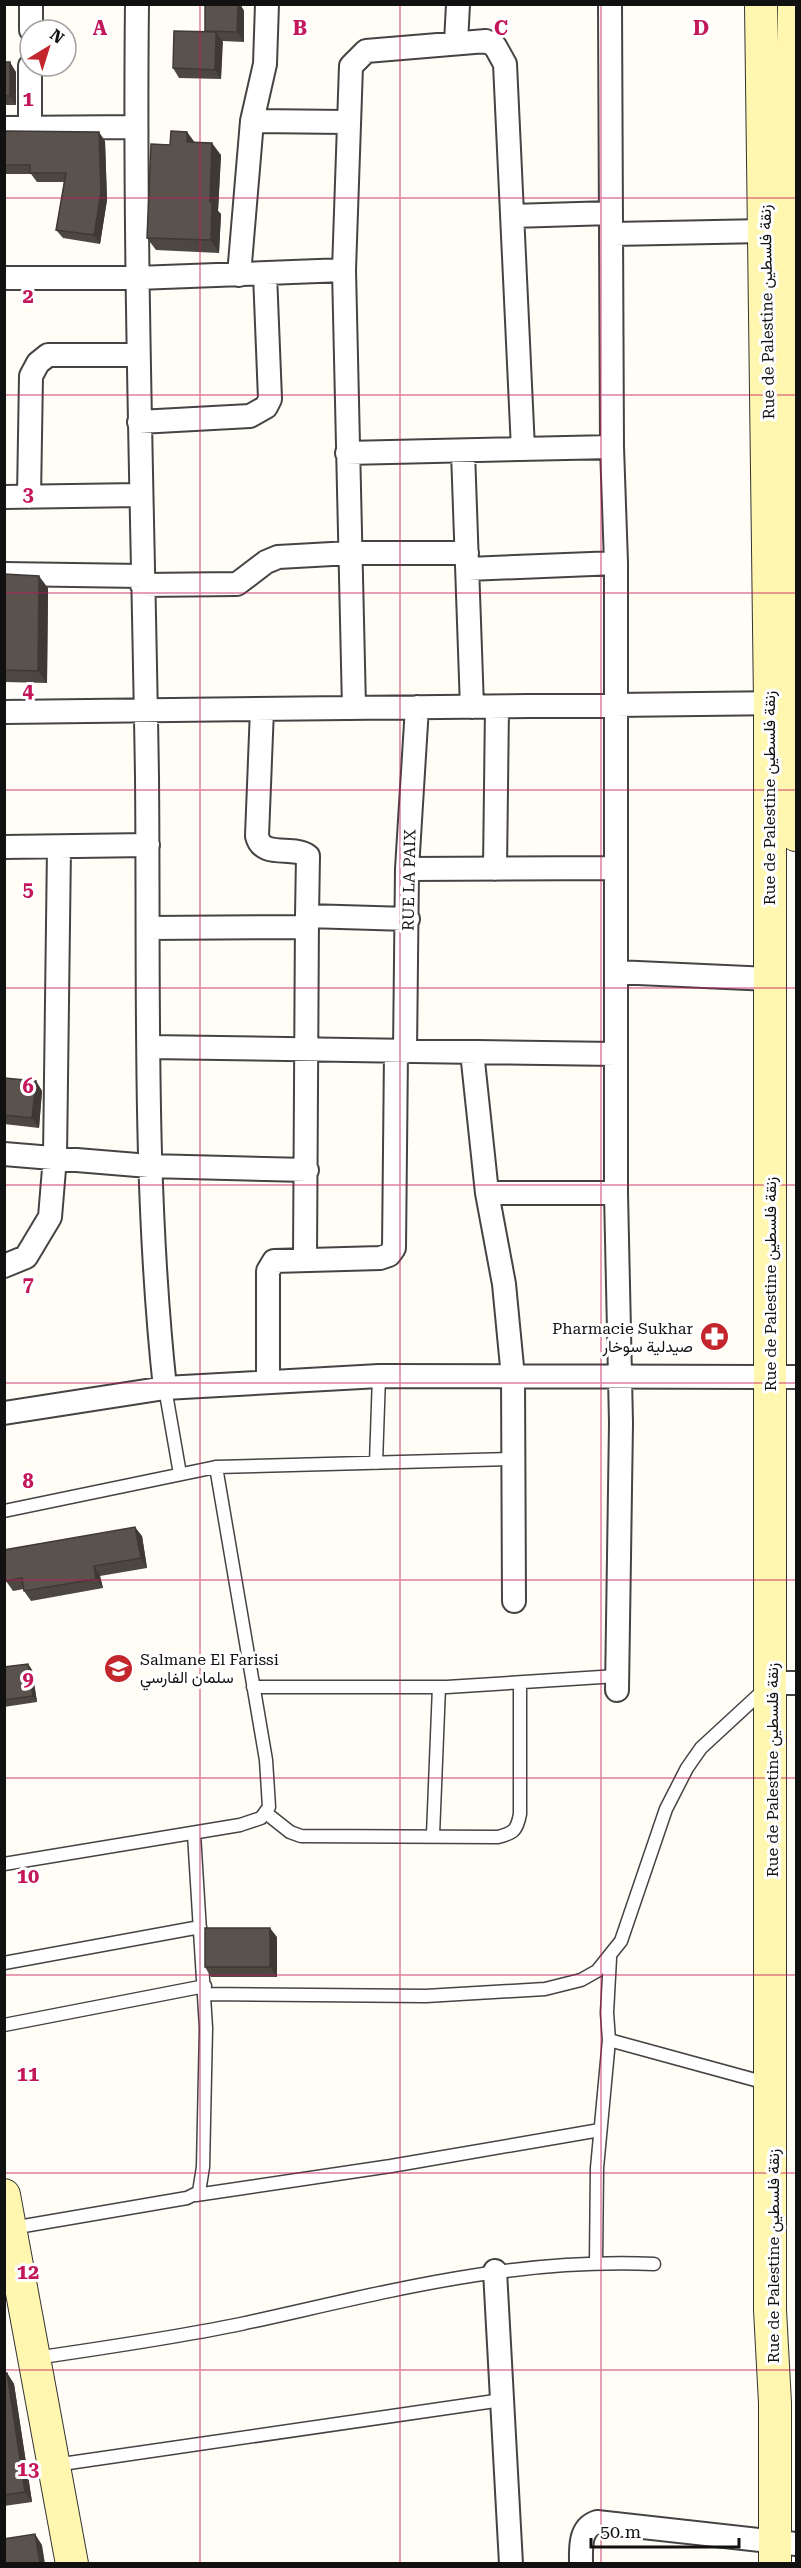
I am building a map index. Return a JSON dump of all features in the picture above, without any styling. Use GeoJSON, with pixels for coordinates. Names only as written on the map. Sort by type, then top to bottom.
{"type":"FeatureCollection","features":[{"type":"Feature","properties":{"kind":"main road","name":"Rue de Palestine زنقة فلسطين"},"geometry":{"type":"LineString","coordinates":[[762,4],[785,231]]}},
{"type":"Feature","properties":{"kind":"main road","name":"Rue de Palestine زنقة فلسطين"},"geometry":{"type":"LineString","coordinates":[[794,4],[785,231],[787,703],[796,835]]}},
{"type":"Feature","properties":{"kind":"main road","name":"Rue de Palestine زنقة فلسطين"},"geometry":{"type":"LineString","coordinates":[[782,2550],[770,2310],[772,2084],[784,1683],[783,1377],[770,979],[787,703]]}},
{"type":"Feature","properties":{"kind":"main road"},"geometry":{"type":"LineString","coordinates":[[4,2195],[72,2564]]}},
{"type":"Feature","properties":{"kind":"street"},"geometry":{"type":"LineString","coordinates":[[138,4],[137,278],[148,845],[149,1166],[154,1290],[165,1388]]}},
{"type":"Feature","properties":{"kind":"street"},"geometry":{"type":"LineString","coordinates":[[239,274],[252,121],[264,64],[267,4]]}},
{"type":"Feature","properties":{"kind":"street"},"geometry":{"type":"LineString","coordinates":[[456,43],[458,4]]}},
{"type":"Feature","properties":{"kind":"street"},"geometry":{"type":"LineString","coordinates":[[610,4],[612,447],[616,563],[616,1193],[619,1377],[617,1683]]}},
{"type":"Feature","properties":{"kind":"street"},"geometry":{"type":"LineString","coordinates":[[354,708],[344,270],[347,122],[351,66],[360,54],[366,51],[486,41],[495,46],[505,64],[523,449]]}},
{"type":"Feature","properties":{"kind":"street"},"geometry":{"type":"LineString","coordinates":[[30,78],[30,128]]}},
{"type":"Feature","properties":{"kind":"street"},"geometry":{"type":"LineString","coordinates":[[252,121],[347,122]]}},
{"type":"Feature","properties":{"kind":"street"},"geometry":{"type":"LineString","coordinates":[[4,128],[136,127]]}},
{"type":"Feature","properties":{"kind":"street"},"geometry":{"type":"LineString","coordinates":[[512,216],[612,224],[785,231]]}},
{"type":"Feature","properties":{"kind":"street"},"geometry":{"type":"LineString","coordinates":[[4,278],[137,278],[344,270]]}},
{"type":"Feature","properties":{"kind":"street"},"geometry":{"type":"LineString","coordinates":[[139,422],[250,416],[266,407],[270,399],[265,274]]}},
{"type":"Feature","properties":{"kind":"street"},"geometry":{"type":"LineString","coordinates":[[29,496],[31,376],[38,363],[48,355],[138,355]]}},
{"type":"Feature","properties":{"kind":"street"},"geometry":{"type":"LineString","coordinates":[[347,453],[612,447]]}},
{"type":"Feature","properties":{"kind":"street"},"geometry":{"type":"LineString","coordinates":[[463,452],[472,707]]}},
{"type":"Feature","properties":{"kind":"street"},"geometry":{"type":"LineString","coordinates":[[4,497],[140,495]]}},
{"type":"Feature","properties":{"kind":"street"},"geometry":{"type":"LineString","coordinates":[[4,574],[237,584],[266,562],[279,557],[350,553],[467,561],[616,563]]}},
{"type":"Feature","properties":{"kind":"street"},"geometry":{"type":"LineString","coordinates":[[4,712],[787,703]]}},
{"type":"Feature","properties":{"kind":"street","name":"RUE LA PAIX"},"geometry":{"type":"LineString","coordinates":[[305,1259],[380,1258],[389,1256],[394,1248],[408,919],[407,869],[417,707]]}},
{"type":"Feature","properties":{"kind":"street"},"geometry":{"type":"LineString","coordinates":[[495,869],[497,707]]}},
{"type":"Feature","properties":{"kind":"street"},"geometry":{"type":"LineString","coordinates":[[262,709],[257,836],[261,846],[266,849],[301,852],[308,856],[305,1259],[279,1259],[270,1266],[268,1382]]}},
{"type":"Feature","properties":{"kind":"street"},"geometry":{"type":"LineString","coordinates":[[4,847],[148,845]]}},
{"type":"Feature","properties":{"kind":"street"},"geometry":{"type":"LineString","coordinates":[[4,1266],[26,1257],[50,1217],[55,1157],[60,848]]}},
{"type":"Feature","properties":{"kind":"street"},"geometry":{"type":"LineString","coordinates":[[407,869],[615,868]]}},
{"type":"Feature","properties":{"kind":"street"},"geometry":{"type":"LineString","coordinates":[[148,928],[408,919]]}},
{"type":"Feature","properties":{"kind":"street"},"geometry":{"type":"LineString","coordinates":[[616,972],[770,979]]}},
{"type":"Feature","properties":{"kind":"street"},"geometry":{"type":"LineString","coordinates":[[149,1047],[616,1054]]}},
{"type":"Feature","properties":{"kind":"street"},"geometry":{"type":"LineString","coordinates":[[472,1052],[487,1193],[504,1284],[513,1377],[514,1601]]}},
{"type":"Feature","properties":{"kind":"street"},"geometry":{"type":"LineString","coordinates":[[4,1154],[149,1166],[307,1170]]}},
{"type":"Feature","properties":{"kind":"street"},"geometry":{"type":"LineString","coordinates":[[487,1193],[616,1193]]}},
{"type":"Feature","properties":{"kind":"street"},"geometry":{"type":"LineString","coordinates":[[4,1413],[165,1388],[380,1376],[783,1377]]}},
{"type":"Feature","properties":{"kind":"street"},"geometry":{"type":"LineString","coordinates":[[495,2271],[511,2564]]}},
{"type":"Feature","properties":{"kind":"street"},"geometry":{"type":"LineString","coordinates":[[581,2564],[582,2536],[588,2526],[597,2522],[782,2550]]}},
{"type":"Feature","properties":{"kind":"lane"},"geometry":{"type":"LineString","coordinates":[[376,1463],[380,1376]]}},
{"type":"Feature","properties":{"kind":"lane"},"geometry":{"type":"LineString","coordinates":[[165,1388],[180,1474]]}},
{"type":"Feature","properties":{"kind":"lane"},"geometry":{"type":"LineString","coordinates":[[4,1511],[216,1467],[513,1459]]}},
{"type":"Feature","properties":{"kind":"lane"},"geometry":{"type":"LineString","coordinates":[[4,1864],[194,1834],[253,1822],[266,1813],[269,1807],[269,1791],[216,1467]]}},
{"type":"Feature","properties":{"kind":"lane"},"geometry":{"type":"LineString","coordinates":[[266,1813],[290,1832],[302,1836],[498,1837],[513,1833],[518,1827],[520,1806],[520,1683]]}},
{"type":"Feature","properties":{"kind":"lane"},"geometry":{"type":"LineString","coordinates":[[253,1687],[439,1687],[520,1683],[617,1683]]}},
{"type":"Feature","properties":{"kind":"lane"},"geometry":{"type":"LineString","coordinates":[[4,2025],[205,1990],[426,1996],[545,1989],[581,1980],[597,1971],[610,1958],[630,1918],[666,1809],[687,1768],[701,1748],[784,1683]]}},
{"type":"Feature","properties":{"kind":"lane"},"geometry":{"type":"LineString","coordinates":[[433,1835],[439,1687]]}},
{"type":"Feature","properties":{"kind":"lane"},"geometry":{"type":"LineString","coordinates":[[194,1834],[205,1990],[204,2147],[201,2188],[196,2195]]}},
{"type":"Feature","properties":{"kind":"lane"},"geometry":{"type":"LineString","coordinates":[[4,1963],[200,1928]]}},
{"type":"Feature","properties":{"kind":"lane"},"geometry":{"type":"LineString","coordinates":[[596,2262],[600,2130],[609,2040],[607,2013],[610,1958]]}},
{"type":"Feature","properties":{"kind":"lane"},"geometry":{"type":"LineString","coordinates":[[609,2040],[772,2084]]}},
{"type":"Feature","properties":{"kind":"lane"},"geometry":{"type":"LineString","coordinates":[[10,2229],[196,2195],[380,2168],[600,2130]]}},
{"type":"Feature","properties":{"kind":"lane"},"geometry":{"type":"LineString","coordinates":[[35,2358],[240,2324],[383,2290],[495,2271],[596,2262],[654,2264]]}},
{"type":"Feature","properties":{"kind":"lane"},"geometry":{"type":"LineString","coordinates":[[54,2465],[495,2401],[501,2402]]}},
{"type":"Feature","properties":{"kind":"building"},"geometry":{"type":"Polygon","coordinates":[[[205,4],[238,4],[237,32],[205,31],[205,4]]]}},
{"type":"Feature","properties":{"kind":"building"},"geometry":{"type":"Polygon","coordinates":[[[174,31],[216,32],[215,70],[173,68],[174,31]]]}},
{"type":"Feature","properties":{"kind":"building"},"geometry":{"type":"Polygon","coordinates":[[[4,62],[10,62],[10,96],[4,96],[4,62]]]}},
{"type":"Feature","properties":{"kind":"building"},"geometry":{"type":"Polygon","coordinates":[[[4,131],[99,132],[101,192],[94,235],[56,230],[66,173],[30,173],[30,165],[4,165],[4,131]]]}},
{"type":"Feature","properties":{"kind":"building"},"geometry":{"type":"Polygon","coordinates":[[[171,131],[187,132],[187,142],[212,143],[211,240],[147,238],[151,144],[170,145],[171,131]]]}},
{"type":"Feature","properties":{"kind":"building"},"geometry":{"type":"Polygon","coordinates":[[[4,574],[39,576],[38,671],[4,670],[4,574]]]}},
{"type":"Feature","properties":{"kind":"building"},"geometry":{"type":"Polygon","coordinates":[[[4,1078],[36,1081],[32,1118],[4,1115],[4,1078]]]}},
{"type":"Feature","properties":{"kind":"building"},"geometry":{"type":"Polygon","coordinates":[[[135,1527],[141,1558],[94,1566],[96,1579],[24,1591],[22,1578],[6,1581],[4,1550],[135,1527]]]}},
{"type":"Feature","properties":{"kind":"building"},"geometry":{"type":"Polygon","coordinates":[[[28,1664],[33,1696],[4,1700],[4,1667],[28,1664]]]}},
{"type":"Feature","properties":{"kind":"building"},"geometry":{"type":"Polygon","coordinates":[[[205,1928],[270,1928],[270,1967],[205,1967],[205,1928]]]}},
{"type":"Feature","properties":{"kind":"building"},"geometry":{"type":"Polygon","coordinates":[[[7,2373],[25,2492],[4,2495],[4,2374],[7,2373]]]}},
{"type":"Feature","properties":{"kind":"building"},"geometry":{"type":"Polygon","coordinates":[[[35,2534],[40,2564],[4,2564],[4,2539],[35,2534]]]}},
{"type":"Feature","properties":{"kind":"place","name":"Pharmacie Sukhar صيدلية سوخار"},"geometry":{"type":"Point","coordinates":[714,1337]}},
{"type":"Feature","properties":{"kind":"place","name":"Salmane El Farissi سلمان الفارسي"},"geometry":{"type":"Point","coordinates":[119,1668]}}]}
